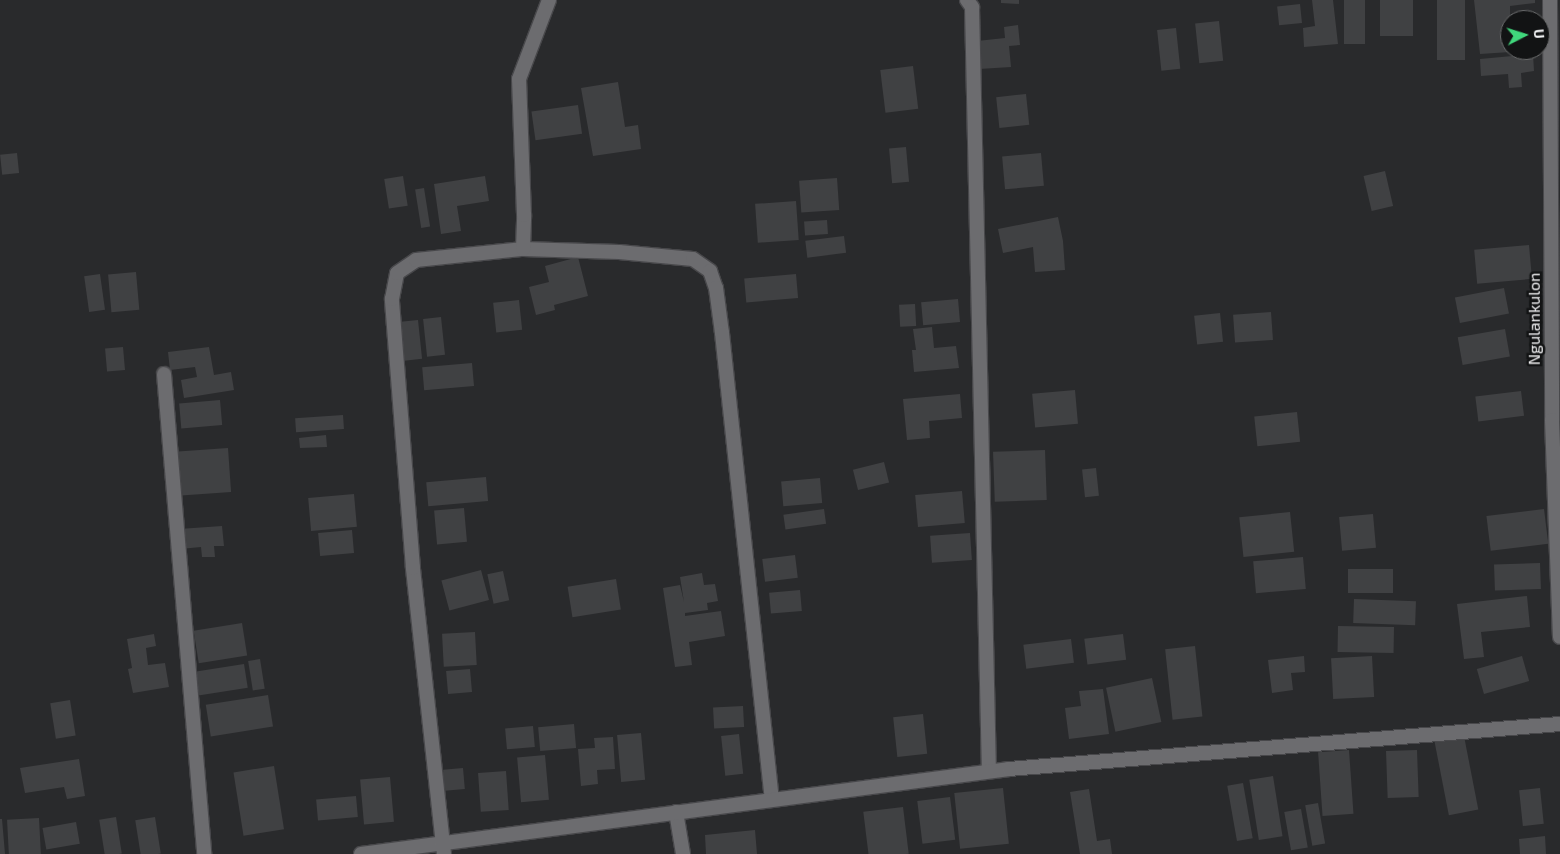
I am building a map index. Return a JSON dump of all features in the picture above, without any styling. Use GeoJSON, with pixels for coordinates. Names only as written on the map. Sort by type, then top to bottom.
{"type":"FeatureCollection","features":[{"type":"Feature","properties":{"kind":"street"},"geometry":{"type":"LineString","coordinates":[[523,249],[524,215],[519,79],[549,0]]}},
{"type":"Feature","properties":{"kind":"street"},"geometry":{"type":"LineString","coordinates":[[967,0],[972,7],[989,771]]}},
{"type":"Feature","properties":{"kind":"street","name":"Ngulankulon"},"geometry":{"type":"LineString","coordinates":[[1550,0],[1555,75],[1556,420],[1560,637]]}},
{"type":"Feature","properties":{"kind":"street"},"geometry":{"type":"LineString","coordinates":[[443,849],[413,568],[392,299],[397,273],[416,260],[523,249],[619,252],[693,259],[710,271],[716,288],[722,333],[772,799]]}},
{"type":"Feature","properties":{"kind":"street"},"geometry":{"type":"LineString","coordinates":[[164,374],[204,854]]}},
{"type":"Feature","properties":{"kind":"street"},"geometry":{"type":"LineString","coordinates":[[361,854],[443,849],[676,812],[989,771],[1560,724]]}},
{"type":"Feature","properties":{"kind":"street"},"geometry":{"type":"LineString","coordinates":[[676,812],[682,854]]}},
{"type":"Feature","properties":{"kind":"building"},"geometry":{"type":"Polygon","coordinates":[[[1001,0],[1019,0],[1019,4],[1001,3],[1001,0]]]}},
{"type":"Feature","properties":{"kind":"building"},"geometry":{"type":"Polygon","coordinates":[[[1312,0],[1333,0],[1338,44],[1304,47],[1303,28],[1315,26],[1312,0]]]}},
{"type":"Feature","properties":{"kind":"building"},"geometry":{"type":"Polygon","coordinates":[[[1344,0],[1365,0],[1365,44],[1344,44],[1344,0]]]}},
{"type":"Feature","properties":{"kind":"building"},"geometry":{"type":"Polygon","coordinates":[[[1380,0],[1413,0],[1413,36],[1380,36],[1380,0]]]}},
{"type":"Feature","properties":{"kind":"building"},"geometry":{"type":"Polygon","coordinates":[[[1437,0],[1465,0],[1465,60],[1437,60],[1437,0]]]}},
{"type":"Feature","properties":{"kind":"building"},"geometry":{"type":"Polygon","coordinates":[[[1474,0],[1535,0],[1535,3],[1510,6],[1510,10],[1500,10],[1500,53],[1480,54],[1474,0]]]}},
{"type":"Feature","properties":{"kind":"building"},"geometry":{"type":"Polygon","coordinates":[[[1300,4],[1302,23],[1279,25],[1277,6],[1300,4]]]}},
{"type":"Feature","properties":{"kind":"building"},"geometry":{"type":"Polygon","coordinates":[[[1219,21],[1223,61],[1199,63],[1195,24],[1219,21]]]}},
{"type":"Feature","properties":{"kind":"building"},"geometry":{"type":"Polygon","coordinates":[[[1018,25],[1020,45],[1009,46],[1011,67],[979,69],[977,41],[1005,38],[1004,27],[1018,25]]]}},
{"type":"Feature","properties":{"kind":"building"},"geometry":{"type":"Polygon","coordinates":[[[1176,28],[1180,69],[1161,71],[1157,30],[1176,28]]]}},
{"type":"Feature","properties":{"kind":"building"},"geometry":{"type":"Polygon","coordinates":[[[1500,57],[1500,60],[1533,60],[1534,71],[1521,73],[1522,87],[1509,88],[1508,74],[1481,76],[1480,59],[1500,57]]]}},
{"type":"Feature","properties":{"kind":"building"},"geometry":{"type":"Polygon","coordinates":[[[913,66],[918,109],[885,113],[880,70],[913,66]]]}},
{"type":"Feature","properties":{"kind":"building"},"geometry":{"type":"Polygon","coordinates":[[[618,82],[625,127],[638,125],[641,149],[593,156],[581,88],[618,82]]]}},
{"type":"Feature","properties":{"kind":"building"},"geometry":{"type":"Polygon","coordinates":[[[1026,94],[1029,125],[999,128],[996,97],[1026,94]]]}},
{"type":"Feature","properties":{"kind":"building"},"geometry":{"type":"Polygon","coordinates":[[[578,105],[582,134],[535,140],[531,112],[578,105]]]}},
{"type":"Feature","properties":{"kind":"building"},"geometry":{"type":"Polygon","coordinates":[[[906,147],[909,182],[892,183],[889,148],[906,147]]]}},
{"type":"Feature","properties":{"kind":"building"},"geometry":{"type":"Polygon","coordinates":[[[17,153],[19,173],[2,175],[0,155],[17,153]]]}},
{"type":"Feature","properties":{"kind":"building"},"geometry":{"type":"Polygon","coordinates":[[[1041,153],[1044,186],[1005,189],[1002,156],[1041,153]]]}},
{"type":"Feature","properties":{"kind":"building"},"geometry":{"type":"Polygon","coordinates":[[[1385,171],[1393,206],[1372,211],[1364,176],[1385,171]]]}},
{"type":"Feature","properties":{"kind":"building"},"geometry":{"type":"Polygon","coordinates":[[[403,176],[408,206],[389,209],[384,179],[403,176]]]}},
{"type":"Feature","properties":{"kind":"building"},"geometry":{"type":"Polygon","coordinates":[[[485,176],[489,201],[457,206],[461,231],[441,234],[434,184],[485,176]]]}},
{"type":"Feature","properties":{"kind":"building"},"geometry":{"type":"Polygon","coordinates":[[[837,178],[839,210],[801,213],[799,181],[837,178]]]}},
{"type":"Feature","properties":{"kind":"building"},"geometry":{"type":"Polygon","coordinates":[[[424,188],[430,227],[421,228],[415,189],[424,188]]]}},
{"type":"Feature","properties":{"kind":"building"},"geometry":{"type":"Polygon","coordinates":[[[796,201],[799,240],[758,243],[755,204],[796,201]]]}},
{"type":"Feature","properties":{"kind":"building"},"geometry":{"type":"Polygon","coordinates":[[[1058,217],[1063,241],[1065,270],[1035,272],[1033,247],[1003,253],[998,229],[1058,217]]]}},
{"type":"Feature","properties":{"kind":"building"},"geometry":{"type":"Polygon","coordinates":[[[827,220],[828,234],[805,236],[804,222],[827,220]]]}},
{"type":"Feature","properties":{"kind":"building"},"geometry":{"type":"Polygon","coordinates":[[[844,236],[846,253],[807,258],[805,241],[844,236]]]}},
{"type":"Feature","properties":{"kind":"building"},"geometry":{"type":"Polygon","coordinates":[[[1529,245],[1532,279],[1477,284],[1474,250],[1529,245]]]}},
{"type":"Feature","properties":{"kind":"building"},"geometry":{"type":"Polygon","coordinates":[[[578,257],[588,296],[554,305],[555,310],[536,315],[529,287],[549,282],[545,266],[578,257]]]}},
{"type":"Feature","properties":{"kind":"building"},"geometry":{"type":"Polygon","coordinates":[[[136,272],[139,310],[111,312],[108,274],[136,272]]]}},
{"type":"Feature","properties":{"kind":"building"},"geometry":{"type":"Polygon","coordinates":[[[100,274],[105,310],[89,312],[84,276],[100,274]]]}},
{"type":"Feature","properties":{"kind":"building"},"geometry":{"type":"Polygon","coordinates":[[[796,274],[798,298],[746,302],[744,279],[796,274]]]}},
{"type":"Feature","properties":{"kind":"building"},"geometry":{"type":"Polygon","coordinates":[[[1504,288],[1509,314],[1460,323],[1455,298],[1504,288]]]}},
{"type":"Feature","properties":{"kind":"building"},"geometry":{"type":"Polygon","coordinates":[[[958,299],[960,322],[923,325],[921,302],[958,299]]]}},
{"type":"Feature","properties":{"kind":"building"},"geometry":{"type":"Polygon","coordinates":[[[519,300],[522,330],[496,333],[493,303],[519,300]]]}},
{"type":"Feature","properties":{"kind":"building"},"geometry":{"type":"Polygon","coordinates":[[[915,304],[916,326],[900,327],[899,305],[915,304]]]}},
{"type":"Feature","properties":{"kind":"building"},"geometry":{"type":"Polygon","coordinates":[[[1271,312],[1273,340],[1235,343],[1233,315],[1271,312]]]}},
{"type":"Feature","properties":{"kind":"building"},"geometry":{"type":"Polygon","coordinates":[[[1220,313],[1223,342],[1197,345],[1194,316],[1220,313]]]}},
{"type":"Feature","properties":{"kind":"building"},"geometry":{"type":"Polygon","coordinates":[[[441,317],[445,355],[427,357],[423,319],[441,317]]]}},
{"type":"Feature","properties":{"kind":"building"},"geometry":{"type":"Polygon","coordinates":[[[418,320],[422,359],[402,361],[398,322],[418,320]]]}},
{"type":"Feature","properties":{"kind":"building"},"geometry":{"type":"Polygon","coordinates":[[[932,327],[934,348],[956,346],[959,368],[914,372],[912,350],[916,350],[913,329],[932,327]]]}},
{"type":"Feature","properties":{"kind":"building"},"geometry":{"type":"Polygon","coordinates":[[[1505,329],[1510,357],[1463,365],[1458,337],[1505,329]]]}},
{"type":"Feature","properties":{"kind":"building"},"geometry":{"type":"Polygon","coordinates":[[[123,347],[125,370],[107,371],[105,349],[123,347]]]}},
{"type":"Feature","properties":{"kind":"building"},"geometry":{"type":"Polygon","coordinates":[[[209,347],[214,375],[231,372],[234,390],[184,398],[181,380],[197,377],[195,367],[170,370],[168,352],[209,347]]]}},
{"type":"Feature","properties":{"kind":"building"},"geometry":{"type":"Polygon","coordinates":[[[472,363],[474,386],[424,390],[422,367],[472,363]]]}},
{"type":"Feature","properties":{"kind":"building"},"geometry":{"type":"Polygon","coordinates":[[[1075,390],[1078,424],[1035,428],[1032,394],[1075,390]]]}},
{"type":"Feature","properties":{"kind":"building"},"geometry":{"type":"Polygon","coordinates":[[[1521,391],[1524,416],[1478,421],[1475,397],[1521,391]]]}},
{"type":"Feature","properties":{"kind":"building"},"geometry":{"type":"Polygon","coordinates":[[[960,394],[962,418],[929,421],[930,438],[907,440],[903,399],[960,394]]]}},
{"type":"Feature","properties":{"kind":"building"},"geometry":{"type":"Polygon","coordinates":[[[220,400],[222,425],[181,428],[179,404],[220,400]]]}},
{"type":"Feature","properties":{"kind":"building"},"geometry":{"type":"Polygon","coordinates":[[[1297,412],[1300,442],[1257,446],[1254,416],[1297,412]]]}},
{"type":"Feature","properties":{"kind":"building"},"geometry":{"type":"Polygon","coordinates":[[[343,415],[344,429],[296,432],[295,418],[343,415]]]}},
{"type":"Feature","properties":{"kind":"building"},"geometry":{"type":"Polygon","coordinates":[[[326,435],[327,447],[300,448],[299,438],[326,435]]]}},
{"type":"Feature","properties":{"kind":"building"},"geometry":{"type":"Polygon","coordinates":[[[228,448],[231,492],[181,495],[178,451],[228,448]]]}},
{"type":"Feature","properties":{"kind":"building"},"geometry":{"type":"Polygon","coordinates":[[[1045,450],[1047,500],[995,502],[993,452],[1045,450]]]}},
{"type":"Feature","properties":{"kind":"building"},"geometry":{"type":"Polygon","coordinates":[[[884,462],[889,482],[858,490],[853,470],[884,462]]]}},
{"type":"Feature","properties":{"kind":"building"},"geometry":{"type":"Polygon","coordinates":[[[1096,468],[1099,496],[1085,497],[1082,469],[1096,468]]]}},
{"type":"Feature","properties":{"kind":"building"},"geometry":{"type":"Polygon","coordinates":[[[486,477],[488,501],[428,506],[426,482],[486,477]]]}},
{"type":"Feature","properties":{"kind":"building"},"geometry":{"type":"Polygon","coordinates":[[[820,478],[822,503],[783,506],[781,481],[820,478]]]}},
{"type":"Feature","properties":{"kind":"building"},"geometry":{"type":"Polygon","coordinates":[[[962,491],[965,523],[918,527],[915,495],[962,491]]]}},
{"type":"Feature","properties":{"kind":"building"},"geometry":{"type":"Polygon","coordinates":[[[354,494],[357,527],[311,531],[308,498],[354,494]]]}},
{"type":"Feature","properties":{"kind":"building"},"geometry":{"type":"Polygon","coordinates":[[[464,508],[467,542],[437,544],[434,511],[464,508]]]}},
{"type":"Feature","properties":{"kind":"building"},"geometry":{"type":"Polygon","coordinates":[[[824,509],[826,524],[785,530],[783,515],[824,509]]]}},
{"type":"Feature","properties":{"kind":"building"},"geometry":{"type":"Polygon","coordinates":[[[1544,509],[1548,544],[1491,551],[1486,516],[1544,509]]]}},
{"type":"Feature","properties":{"kind":"building"},"geometry":{"type":"Polygon","coordinates":[[[1290,512],[1294,552],[1243,557],[1239,517],[1290,512]]]}},
{"type":"Feature","properties":{"kind":"building"},"geometry":{"type":"Polygon","coordinates":[[[1373,514],[1376,548],[1342,551],[1339,517],[1373,514]]]}},
{"type":"Feature","properties":{"kind":"building"},"geometry":{"type":"Polygon","coordinates":[[[222,526],[224,546],[214,546],[215,557],[202,557],[201,547],[180,549],[179,529],[222,526]]]}},
{"type":"Feature","properties":{"kind":"building"},"geometry":{"type":"Polygon","coordinates":[[[352,530],[354,553],[320,556],[318,533],[352,530]]]}},
{"type":"Feature","properties":{"kind":"building"},"geometry":{"type":"Polygon","coordinates":[[[970,533],[972,560],[932,563],[930,536],[970,533]]]}},
{"type":"Feature","properties":{"kind":"building"},"geometry":{"type":"Polygon","coordinates":[[[795,555],[798,578],[765,582],[762,559],[795,555]]]}},
{"type":"Feature","properties":{"kind":"building"},"geometry":{"type":"Polygon","coordinates":[[[1303,557],[1306,589],[1256,593],[1253,561],[1303,557]]]}},
{"type":"Feature","properties":{"kind":"building"},"geometry":{"type":"Polygon","coordinates":[[[1540,563],[1541,589],[1495,591],[1494,565],[1540,563]]]}},
{"type":"Feature","properties":{"kind":"building"},"geometry":{"type":"Polygon","coordinates":[[[1348,569],[1393,569],[1393,593],[1348,593],[1348,569]]]}},
{"type":"Feature","properties":{"kind":"building"},"geometry":{"type":"Polygon","coordinates":[[[481,570],[489,600],[449,611],[441,581],[481,570]]]}},
{"type":"Feature","properties":{"kind":"building"},"geometry":{"type":"Polygon","coordinates":[[[503,571],[509,600],[494,604],[487,574],[503,571]]]}},
{"type":"Feature","properties":{"kind":"building"},"geometry":{"type":"Polygon","coordinates":[[[702,573],[704,585],[715,584],[718,601],[707,603],[708,610],[685,613],[685,616],[721,611],[725,636],[689,642],[692,665],[675,667],[663,588],[680,585],[684,602],[680,577],[702,573]]]}},
{"type":"Feature","properties":{"kind":"building"},"geometry":{"type":"Polygon","coordinates":[[[616,579],[621,610],[572,617],[568,587],[616,579]]]}},
{"type":"Feature","properties":{"kind":"building"},"geometry":{"type":"Polygon","coordinates":[[[800,590],[802,611],[771,614],[769,593],[800,590]]]}},
{"type":"Feature","properties":{"kind":"building"},"geometry":{"type":"Polygon","coordinates":[[[1527,596],[1530,627],[1481,632],[1484,657],[1464,659],[1457,604],[1527,596]]]}},
{"type":"Feature","properties":{"kind":"building"},"geometry":{"type":"Polygon","coordinates":[[[1354,599],[1416,601],[1415,625],[1353,623],[1354,599]]]}},
{"type":"Feature","properties":{"kind":"building"},"geometry":{"type":"Polygon","coordinates":[[[242,623],[247,656],[199,663],[194,631],[242,623]]]}},
{"type":"Feature","properties":{"kind":"building"},"geometry":{"type":"Polygon","coordinates":[[[1338,626],[1394,627],[1394,653],[1338,652],[1338,626]]]}},
{"type":"Feature","properties":{"kind":"building"},"geometry":{"type":"Polygon","coordinates":[[[475,632],[477,665],[444,667],[442,634],[475,632]]]}},
{"type":"Feature","properties":{"kind":"building"},"geometry":{"type":"Polygon","coordinates":[[[154,634],[156,646],[146,648],[148,665],[165,663],[169,687],[133,693],[128,669],[132,668],[127,639],[154,634]]]}},
{"type":"Feature","properties":{"kind":"building"},"geometry":{"type":"Polygon","coordinates":[[[1123,634],[1126,660],[1087,665],[1084,639],[1123,634]]]}},
{"type":"Feature","properties":{"kind":"building"},"geometry":{"type":"Polygon","coordinates":[[[1071,639],[1074,663],[1026,669],[1023,645],[1071,639]]]}},
{"type":"Feature","properties":{"kind":"building"},"geometry":{"type":"Polygon","coordinates":[[[1195,646],[1202,717],[1173,720],[1165,649],[1195,646]]]}},
{"type":"Feature","properties":{"kind":"building"},"geometry":{"type":"Polygon","coordinates":[[[1304,656],[1305,672],[1291,673],[1293,690],[1272,693],[1268,660],[1304,656]]]}},
{"type":"Feature","properties":{"kind":"building"},"geometry":{"type":"Polygon","coordinates":[[[1372,656],[1374,697],[1333,699],[1331,658],[1372,656]]]}},
{"type":"Feature","properties":{"kind":"building"},"geometry":{"type":"Polygon","coordinates":[[[1522,656],[1529,681],[1484,694],[1477,669],[1522,656]]]}},
{"type":"Feature","properties":{"kind":"building"},"geometry":{"type":"Polygon","coordinates":[[[260,659],[265,689],[253,691],[248,661],[260,659]]]}},
{"type":"Feature","properties":{"kind":"building"},"geometry":{"type":"Polygon","coordinates":[[[244,664],[248,688],[198,696],[195,672],[244,664]]]}},
{"type":"Feature","properties":{"kind":"building"},"geometry":{"type":"Polygon","coordinates":[[[470,669],[472,692],[448,694],[446,671],[470,669]]]}},
{"type":"Feature","properties":{"kind":"building"},"geometry":{"type":"Polygon","coordinates":[[[1152,678],[1161,722],[1115,732],[1106,688],[1152,678]]]}},
{"type":"Feature","properties":{"kind":"building"},"geometry":{"type":"Polygon","coordinates":[[[1103,689],[1109,734],[1069,739],[1065,708],[1081,706],[1079,691],[1103,689]]]}},
{"type":"Feature","properties":{"kind":"building"},"geometry":{"type":"Polygon","coordinates":[[[268,695],[273,727],[211,736],[206,705],[268,695]]]}},
{"type":"Feature","properties":{"kind":"building"},"geometry":{"type":"Polygon","coordinates":[[[70,700],[76,736],[56,739],[50,703],[70,700]]]}},
{"type":"Feature","properties":{"kind":"building"},"geometry":{"type":"Polygon","coordinates":[[[743,706],[744,727],[714,729],[713,708],[743,706]]]}},
{"type":"Feature","properties":{"kind":"building"},"geometry":{"type":"Polygon","coordinates":[[[923,714],[927,754],[897,757],[893,717],[923,714]]]}},
{"type":"Feature","properties":{"kind":"building"},"geometry":{"type":"Polygon","coordinates":[[[574,724],[576,748],[540,751],[538,727],[574,724]]]}},
{"type":"Feature","properties":{"kind":"building"},"geometry":{"type":"Polygon","coordinates":[[[533,726],[535,747],[507,749],[505,728],[533,726]]]}},
{"type":"Feature","properties":{"kind":"building"},"geometry":{"type":"Polygon","coordinates":[[[641,733],[645,780],[621,782],[617,735],[641,733]]]}},
{"type":"Feature","properties":{"kind":"building"},"geometry":{"type":"Polygon","coordinates":[[[739,734],[743,774],[725,776],[721,736],[739,734]]]}},
{"type":"Feature","properties":{"kind":"building"},"geometry":{"type":"Polygon","coordinates":[[[1464,736],[1478,810],[1449,815],[1435,742],[1464,736]]]}},
{"type":"Feature","properties":{"kind":"building"},"geometry":{"type":"Polygon","coordinates":[[[613,737],[615,769],[597,770],[598,784],[581,786],[578,749],[595,748],[594,738],[613,737]]]}},
{"type":"Feature","properties":{"kind":"building"},"geometry":{"type":"Polygon","coordinates":[[[1349,750],[1353,814],[1323,816],[1318,752],[1349,750]]]}},
{"type":"Feature","properties":{"kind":"building"},"geometry":{"type":"Polygon","coordinates":[[[1417,750],[1419,797],[1388,798],[1386,751],[1417,750]]]}},
{"type":"Feature","properties":{"kind":"building"},"geometry":{"type":"Polygon","coordinates":[[[545,755],[549,800],[521,802],[517,757],[545,755]]]}},
{"type":"Feature","properties":{"kind":"building"},"geometry":{"type":"Polygon","coordinates":[[[79,759],[85,796],[67,799],[64,787],[25,793],[20,768],[79,759]]]}},
{"type":"Feature","properties":{"kind":"building"},"geometry":{"type":"Polygon","coordinates":[[[274,766],[284,829],[244,836],[234,772],[274,766]]]}},
{"type":"Feature","properties":{"kind":"building"},"geometry":{"type":"Polygon","coordinates":[[[463,768],[465,789],[445,791],[443,770],[463,768]]]}},
{"type":"Feature","properties":{"kind":"building"},"geometry":{"type":"Polygon","coordinates":[[[506,771],[509,810],[481,812],[478,773],[506,771]]]}},
{"type":"Feature","properties":{"kind":"building"},"geometry":{"type":"Polygon","coordinates":[[[1273,776],[1283,836],[1259,840],[1249,780],[1273,776]]]}},
{"type":"Feature","properties":{"kind":"building"},"geometry":{"type":"Polygon","coordinates":[[[390,777],[394,822],[364,824],[360,780],[390,777]]]}},
{"type":"Feature","properties":{"kind":"building"},"geometry":{"type":"Polygon","coordinates":[[[1243,783],[1253,838],[1237,841],[1227,786],[1243,783]]]}},
{"type":"Feature","properties":{"kind":"building"},"geometry":{"type":"Polygon","coordinates":[[[1003,788],[1009,844],[960,849],[954,793],[1003,788]]]}},
{"type":"Feature","properties":{"kind":"building"},"geometry":{"type":"Polygon","coordinates":[[[1540,788],[1544,824],[1523,826],[1519,790],[1540,788]]]}},
{"type":"Feature","properties":{"kind":"building"},"geometry":{"type":"Polygon","coordinates":[[[1089,789],[1097,841],[1110,839],[1112,854],[1080,854],[1070,792],[1089,789]]]}},
{"type":"Feature","properties":{"kind":"building"},"geometry":{"type":"Polygon","coordinates":[[[356,796],[358,817],[318,820],[316,799],[356,796]]]}},
{"type":"Feature","properties":{"kind":"building"},"geometry":{"type":"Polygon","coordinates":[[[950,797],[955,840],[922,844],[917,801],[950,797]]]}},
{"type":"Feature","properties":{"kind":"building"},"geometry":{"type":"Polygon","coordinates":[[[1318,803],[1325,843],[1312,846],[1305,805],[1318,803]]]}},
{"type":"Feature","properties":{"kind":"building"},"geometry":{"type":"Polygon","coordinates":[[[903,807],[909,854],[868,854],[863,812],[903,807]]]}},
{"type":"Feature","properties":{"kind":"building"},"geometry":{"type":"Polygon","coordinates":[[[1301,809],[1308,847],[1291,850],[1284,812],[1301,809]]]}},
{"type":"Feature","properties":{"kind":"building"},"geometry":{"type":"Polygon","coordinates":[[[116,817],[122,854],[105,854],[99,820],[116,817]]]}},
{"type":"Feature","properties":{"kind":"building"},"geometry":{"type":"Polygon","coordinates":[[[155,817],[161,854],[141,854],[135,820],[155,817]]]}},
{"type":"Feature","properties":{"kind":"building"},"geometry":{"type":"Polygon","coordinates":[[[39,818],[41,854],[9,854],[7,820],[39,818]]]}},
{"type":"Feature","properties":{"kind":"building"},"geometry":{"type":"Polygon","coordinates":[[[0,819],[2,819],[5,854],[0,854],[0,819]]]}},
{"type":"Feature","properties":{"kind":"building"},"geometry":{"type":"Polygon","coordinates":[[[76,822],[80,844],[46,850],[43,828],[76,822]]]}},
{"type":"Feature","properties":{"kind":"building"},"geometry":{"type":"Polygon","coordinates":[[[755,830],[757,854],[706,854],[705,835],[755,830]]]}},
{"type":"Feature","properties":{"kind":"building"},"geometry":{"type":"Polygon","coordinates":[[[1545,836],[1546,854],[1520,854],[1519,839],[1545,836]]]}}]}
